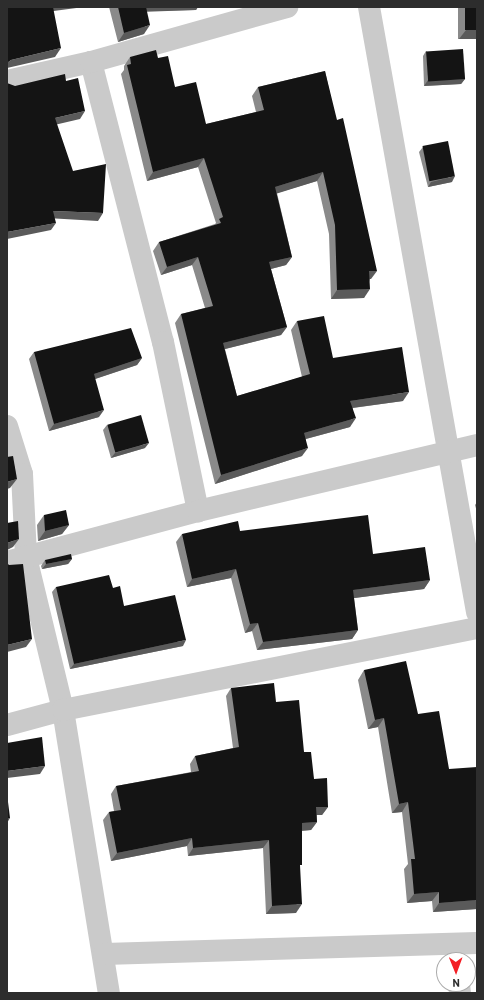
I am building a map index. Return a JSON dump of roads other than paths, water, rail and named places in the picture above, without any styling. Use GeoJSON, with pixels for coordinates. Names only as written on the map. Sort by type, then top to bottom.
{"type":"FeatureCollection","features":[{"type":"Feature","properties":{"kind":"street"},"geometry":{"type":"LineString","coordinates":[[7,81],[91,62],[286,7]]}},
{"type":"Feature","properties":{"kind":"street"},"geometry":{"type":"LineString","coordinates":[[369,7],[477,612]]}},
{"type":"Feature","properties":{"kind":"street"},"geometry":{"type":"LineString","coordinates":[[91,62],[163,342],[198,511]]}},
{"type":"Feature","properties":{"kind":"street"},"geometry":{"type":"LineString","coordinates":[[7,426],[22,474],[16,559],[63,710],[104,954],[109,993]]}},
{"type":"Feature","properties":{"kind":"street"},"geometry":{"type":"LineString","coordinates":[[16,559],[198,511],[477,445]]}},
{"type":"Feature","properties":{"kind":"street"},"geometry":{"type":"LineString","coordinates":[[7,725],[63,710],[477,628]]}},
{"type":"Feature","properties":{"kind":"street"},"geometry":{"type":"LineString","coordinates":[[104,954],[463,949]]}}]}
